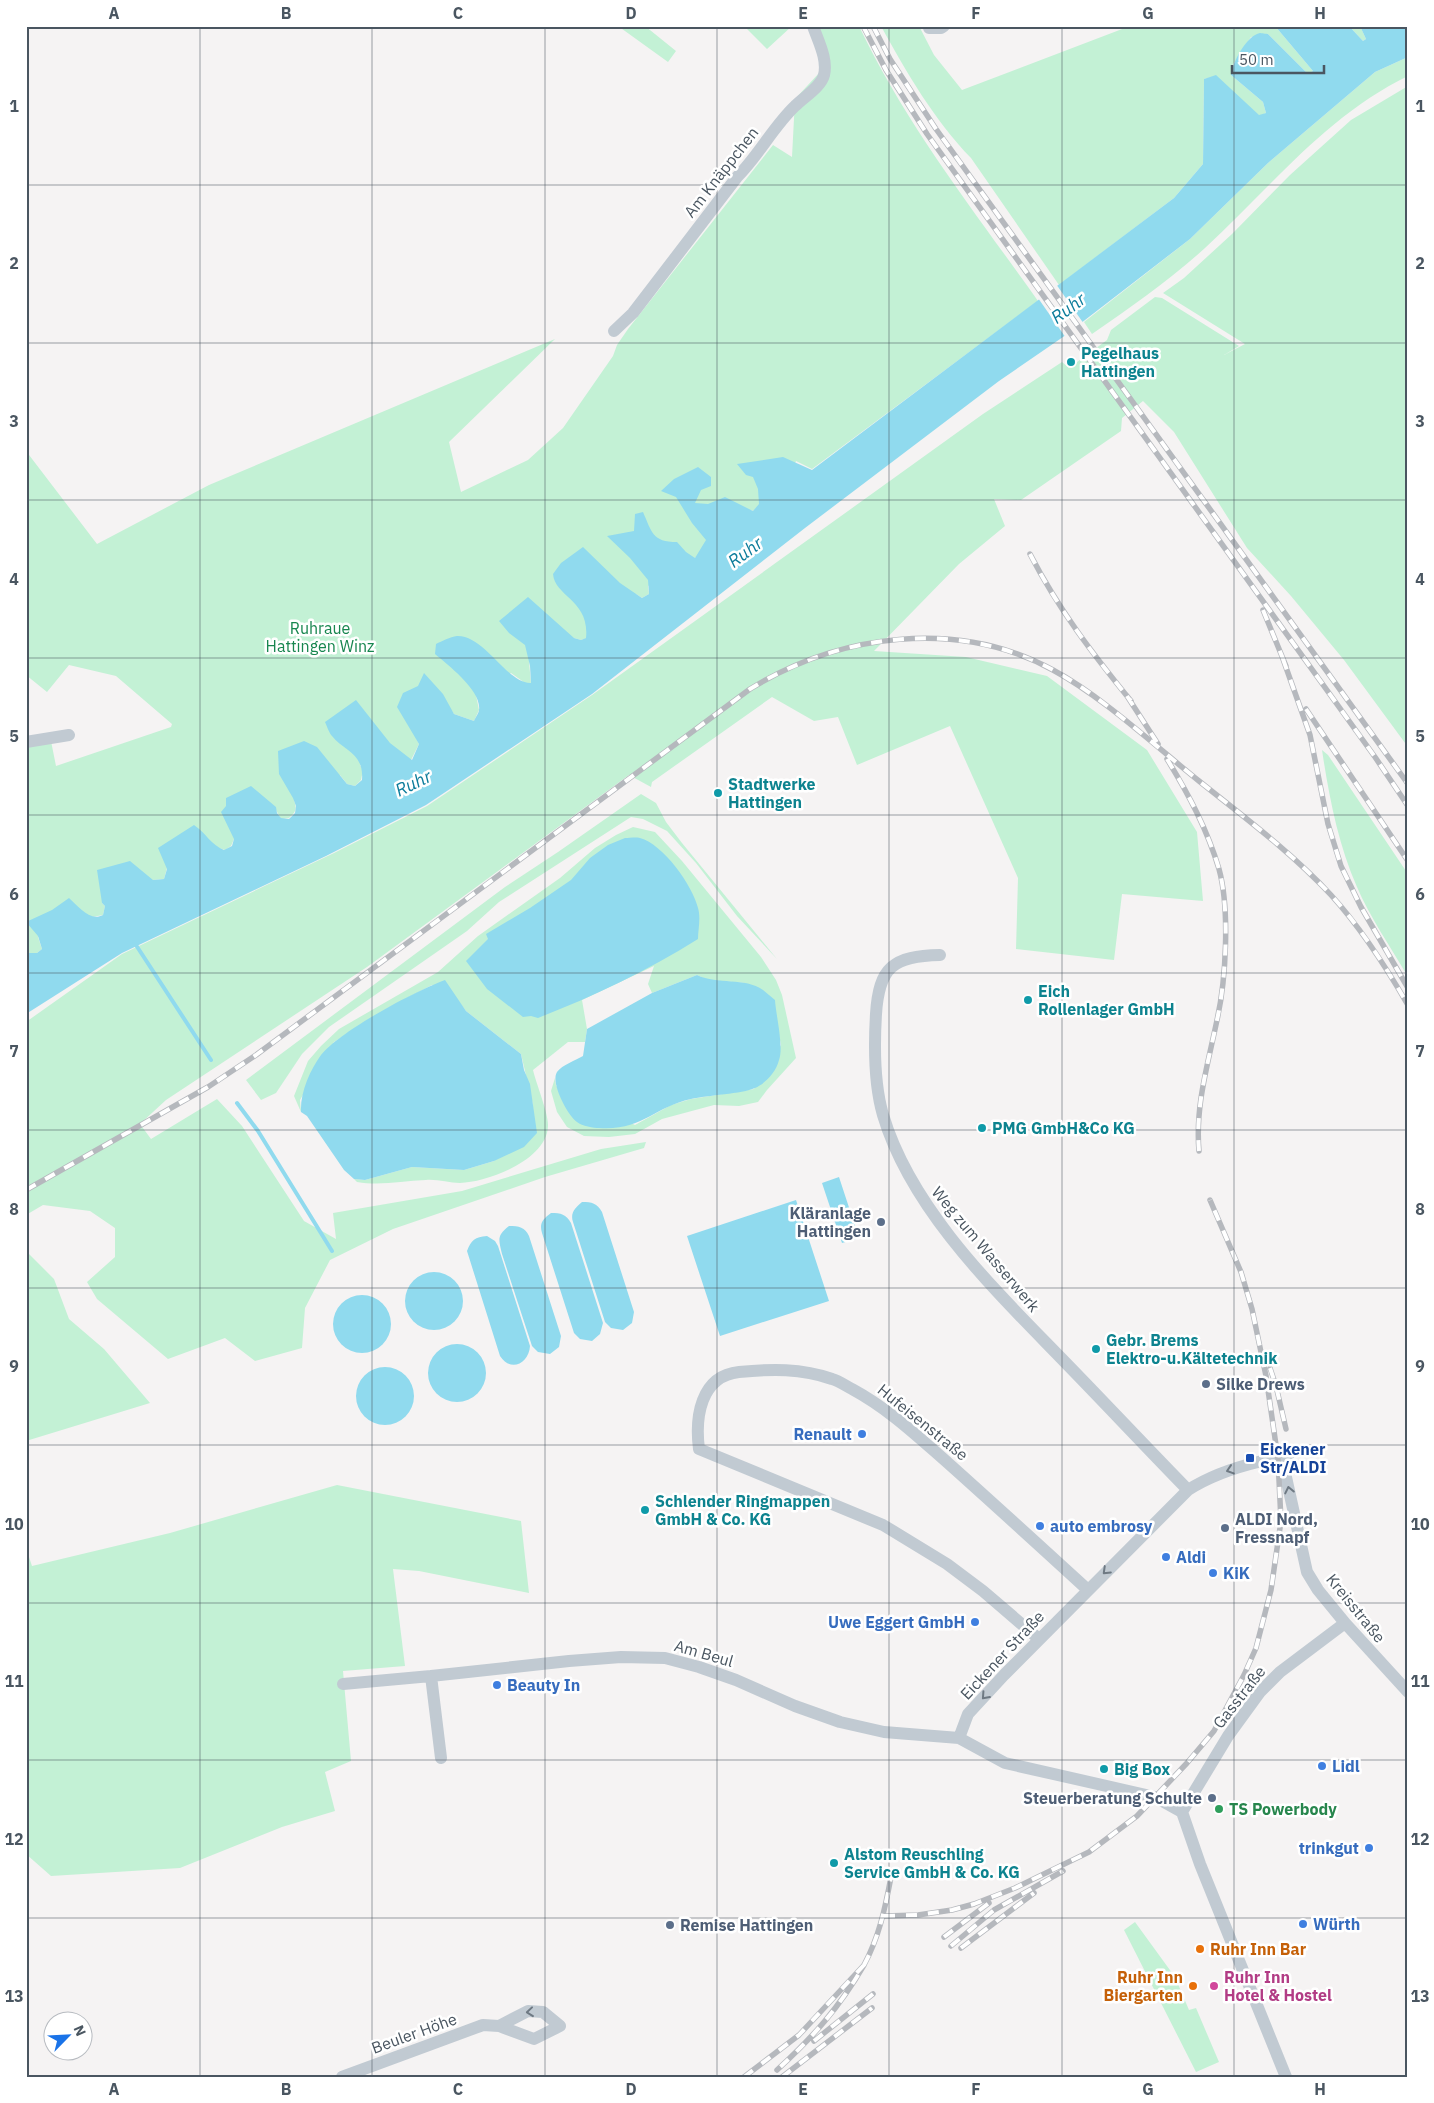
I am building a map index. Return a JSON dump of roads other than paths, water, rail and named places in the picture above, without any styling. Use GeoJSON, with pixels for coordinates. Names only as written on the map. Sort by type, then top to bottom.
{"type":"FeatureCollection","features":[{"type":"Feature","properties":{"kind":"street","name":"Am Knäppchen"},"geometry":{"type":"LineString","coordinates":[[614,331],[633,314],[737,177],[752,162],[780,122],[819,84],[824,76],[825,64],[813,26]]}},
{"type":"Feature","properties":{"kind":"street"},"geometry":{"type":"LineString","coordinates":[[929,28],[941,28],[944,26]]}},
{"type":"Feature","properties":{"kind":"street"},"geometry":{"type":"LineString","coordinates":[[26,742],[69,735]]}},
{"type":"Feature","properties":{"kind":"street","name":"Weg zum Wasserwerk"},"geometry":{"type":"LineString","coordinates":[[940,955],[919,955],[905,958],[895,964],[881,982],[878,993],[875,1027],[876,1076],[879,1098],[888,1130],[905,1168],[916,1191],[931,1212],[993,1288],[1188,1490]]}},
{"type":"Feature","properties":{"kind":"street","name":"Hufeisenstraße"},"geometry":{"type":"LineString","coordinates":[[1039,1639],[948,1564],[884,1525],[699,1449],[698,1413],[702,1399],[709,1387],[721,1378],[734,1372],[774,1368],[804,1371],[834,1379],[872,1400],[893,1415],[1088,1590]]}},
{"type":"Feature","properties":{"kind":"street","name":"Eickener Straße"},"geometry":{"type":"LineString","coordinates":[[959,1738],[968,1714],[1039,1639],[1188,1490],[1205,1479],[1222,1473],[1265,1460],[1283,1457]]}},
{"type":"Feature","properties":{"kind":"street","name":"Kreisstraße"},"geometry":{"type":"LineString","coordinates":[[1283,1457],[1283,1466],[1307,1572],[1318,1590],[1345,1623],[1408,1692]]}},
{"type":"Feature","properties":{"kind":"street","name":"Gasstraße"},"geometry":{"type":"LineString","coordinates":[[1182,1812],[1228,1736],[1265,1687],[1280,1672],[1345,1623]]}},
{"type":"Feature","properties":{"kind":"street","name":"Am Beul"},"geometry":{"type":"LineString","coordinates":[[343,1684],[569,1661],[621,1657],[665,1658],[736,1680],[795,1706],[840,1722],[884,1732],[959,1738]]}},
{"type":"Feature","properties":{"kind":"street"},"geometry":{"type":"LineString","coordinates":[[431,1676],[441,1758]]}},
{"type":"Feature","properties":{"kind":"street"},"geometry":{"type":"LineString","coordinates":[[959,1738],[1005,1764],[1156,1797],[1182,1812],[1200,1864],[1286,2077]]}},
{"type":"Feature","properties":{"kind":"street","name":"Beuler Höhe"},"geometry":{"type":"LineString","coordinates":[[342,2077],[356,2074],[483,2025],[499,2026]]}},
{"type":"Feature","properties":{"kind":"water","name":"Ruhr"},"geometry":{"type":"Polygon","coordinates":[[[1275,26],[1349,26],[1363,41],[1366,39],[1360,26],[1408,26],[1408,57],[1375,72],[1268,163],[1190,239],[1063,337],[999,381],[805,528],[592,694],[426,805],[326,856],[122,953],[26,1014],[26,953],[37,953],[42,949],[38,936],[26,922],[52,910],[69,898],[89,915],[98,917],[103,915],[105,906],[102,903],[97,870],[130,861],[153,880],[164,879],[167,869],[158,848],[194,825],[219,848],[224,850],[232,846],[234,839],[221,812],[226,806],[226,798],[251,786],[276,807],[277,813],[281,818],[289,819],[295,813],[296,806],[279,774],[278,751],[304,741],[317,747],[347,784],[355,786],[362,780],[360,764],[353,754],[332,736],[325,722],[356,700],[390,743],[412,760],[419,744],[397,707],[403,693],[418,686],[424,673],[443,694],[454,714],[474,721],[479,711],[479,703],[470,687],[435,654],[436,644],[457,636],[467,638],[477,643],[513,676],[531,683],[530,666],[525,645],[509,633],[499,621],[528,597],[574,638],[581,640],[586,638],[586,625],[583,615],[555,582],[553,574],[561,563],[583,547],[620,583],[642,598],[649,594],[648,580],[630,558],[607,536],[634,531],[635,514],[643,512],[651,530],[658,538],[669,542],[677,542],[695,558],[706,540],[692,523],[676,497],[661,491],[674,479],[698,467],[711,477],[711,486],[701,490],[695,503],[708,504],[725,497],[753,511],[759,504],[758,489],[753,477],[746,475],[737,464],[783,457],[812,470],[1174,198],[1203,164],[1204,79],[1216,75],[1259,115],[1266,113],[1263,102],[1231,75],[1234,64],[1245,44],[1260,33],[1268,34],[1308,74],[1313,71],[1275,26]]]}},
{"type":"Feature","properties":{"kind":"water"},"geometry":{"type":"Polygon","coordinates":[[[625,838],[638,838],[658,848],[684,878],[695,899],[699,912],[698,939],[640,972],[579,1001],[538,1018],[531,1016],[523,1017],[487,989],[466,961],[488,939],[486,934],[530,908],[571,880],[590,858],[608,845],[625,838]]]}},
{"type":"Feature","properties":{"kind":"water"},"geometry":{"type":"Polygon","coordinates":[[[697,975],[714,980],[740,982],[756,986],[775,1000],[780,1054],[776,1069],[770,1077],[755,1088],[691,1099],[667,1107],[626,1126],[597,1128],[585,1126],[573,1119],[561,1099],[555,1077],[562,1067],[583,1056],[587,1029],[652,993],[697,975]]]}},
{"type":"Feature","properties":{"kind":"water"},"geometry":{"type":"Polygon","coordinates":[[[445,980],[466,1011],[521,1054],[524,1070],[530,1084],[537,1133],[524,1147],[494,1161],[464,1170],[412,1167],[365,1180],[354,1179],[344,1170],[307,1116],[301,1112],[302,1097],[313,1068],[321,1055],[344,1035],[398,1002],[445,980]]]}},
{"type":"Feature","properties":{"kind":"water"},"geometry":{"type":"Polygon","coordinates":[[[839,1177],[859,1238],[842,1243],[822,1183],[839,1177]]]}},
{"type":"Feature","properties":{"kind":"water"},"geometry":{"type":"Polygon","coordinates":[[[796,1200],[829,1301],[720,1336],[687,1236],[796,1200]]]}},
{"type":"Feature","properties":{"kind":"water"},"geometry":{"type":"Polygon","coordinates":[[[582,1202],[594,1204],[602,1212],[634,1312],[632,1323],[623,1330],[611,1328],[605,1322],[572,1219],[574,1211],[582,1202]]]}},
{"type":"Feature","properties":{"kind":"water"},"geometry":{"type":"Polygon","coordinates":[[[551,1213],[563,1215],[571,1223],[603,1323],[600,1334],[592,1341],[580,1339],[574,1333],[541,1230],[542,1222],[551,1213]]]}},
{"type":"Feature","properties":{"kind":"water"},"geometry":{"type":"Polygon","coordinates":[[[509,1226],[521,1228],[529,1236],[561,1336],[559,1347],[550,1354],[538,1352],[532,1346],[502,1254],[499,1238],[509,1226]]]}},
{"type":"Feature","properties":{"kind":"water"},"geometry":{"type":"Polygon","coordinates":[[[487,1236],[495,1241],[498,1246],[530,1346],[526,1357],[519,1364],[509,1364],[500,1356],[467,1251],[474,1240],[487,1236]]]}},
{"type":"Feature","properties":{"kind":"water"},"geometry":{"type":"Polygon","coordinates":[[[434,1272],[445,1274],[458,1285],[463,1301],[461,1312],[450,1325],[434,1330],[423,1328],[410,1317],[405,1301],[407,1290],[418,1277],[434,1272]]]}},
{"type":"Feature","properties":{"kind":"water"},"geometry":{"type":"Polygon","coordinates":[[[362,1295],[373,1297],[386,1308],[391,1324],[389,1335],[378,1348],[362,1353],[351,1351],[338,1340],[333,1324],[335,1313],[346,1300],[362,1295]]]}},
{"type":"Feature","properties":{"kind":"water"},"geometry":{"type":"Polygon","coordinates":[[[457,1344],[468,1346],[481,1357],[486,1373],[484,1384],[473,1397],[457,1402],[446,1400],[433,1389],[428,1373],[430,1362],[441,1349],[457,1344]]]}},
{"type":"Feature","properties":{"kind":"water"},"geometry":{"type":"Polygon","coordinates":[[[385,1367],[396,1369],[409,1380],[414,1396],[412,1407],[401,1420],[385,1425],[374,1423],[361,1412],[356,1396],[358,1385],[369,1372],[385,1367]]]}},
{"type":"Feature","properties":{"kind":"waterway"},"geometry":{"type":"LineString","coordinates":[[134,942],[211,1060]]}},
{"type":"Feature","properties":{"kind":"waterway"},"geometry":{"type":"LineString","coordinates":[[237,1103],[258,1131],[332,1251]]}},
{"type":"Feature","properties":{"kind":"railway"},"geometry":{"type":"LineString","coordinates":[[863,26],[886,70],[927,134],[1375,757],[1408,806]]}},
{"type":"Feature","properties":{"kind":"railway"},"geometry":{"type":"LineString","coordinates":[[873,26],[890,59],[936,129],[1408,784]]}},
{"type":"Feature","properties":{"kind":"railway"},"geometry":{"type":"LineString","coordinates":[[1030,554],[1077,630],[1131,701]]}},
{"type":"Feature","properties":{"kind":"railway"},"geometry":{"type":"LineString","coordinates":[[1263,610],[1286,666]]}},
{"type":"Feature","properties":{"kind":"railway"},"geometry":{"type":"LineString","coordinates":[[26,1190],[208,1087],[256,1055],[750,689],[785,670],[822,656],[860,645],[899,639],[939,639],[978,643],[1016,654],[1053,670],[1091,694],[1267,835],[1316,879],[1363,934],[1408,1005]]}},
{"type":"Feature","properties":{"kind":"railway"},"geometry":{"type":"LineString","coordinates":[[1283,659],[1310,735],[1328,824],[1341,866],[1361,907],[1408,988]]}},
{"type":"Feature","properties":{"kind":"railway"},"geometry":{"type":"LineString","coordinates":[[1127,696],[1158,744]]}},
{"type":"Feature","properties":{"kind":"railway"},"geometry":{"type":"LineString","coordinates":[[1306,709],[1408,861]]}},
{"type":"Feature","properties":{"kind":"railway"},"geometry":{"type":"LineString","coordinates":[[1167,759],[1190,799],[1209,840],[1219,869],[1225,904],[1226,944],[1223,985],[1201,1101],[1198,1134],[1199,1151]]}},
{"type":"Feature","properties":{"kind":"railway"},"geometry":{"type":"LineString","coordinates":[[884,1916],[918,1915],[952,1910],[974,1904],[1015,1888],[1089,1852],[1137,1816],[1187,1763],[1214,1731],[1244,1675],[1256,1648],[1271,1590],[1281,1521],[1278,1459],[1266,1376],[1252,1309],[1241,1272],[1210,1200]]}},
{"type":"Feature","properties":{"kind":"railway"},"geometry":{"type":"LineString","coordinates":[[1270,1368],[1286,1429]]}},
{"type":"Feature","properties":{"kind":"railway"},"geometry":{"type":"LineString","coordinates":[[951,1946],[994,1910],[1063,1871]]}},
{"type":"Feature","properties":{"kind":"railway"},"geometry":{"type":"LineString","coordinates":[[864,1965],[874,1944],[881,1922],[891,1877]]}},
{"type":"Feature","properties":{"kind":"railway"},"geometry":{"type":"LineString","coordinates":[[961,1948],[1034,1893]]}},
{"type":"Feature","properties":{"kind":"railway"},"geometry":{"type":"LineString","coordinates":[[944,1937],[989,1903]]}},
{"type":"Feature","properties":{"kind":"railway"},"geometry":{"type":"LineString","coordinates":[[744,2077],[799,2035],[864,1965],[855,1981],[825,2021],[777,2070]]}},
{"type":"Feature","properties":{"kind":"railway"},"geometry":{"type":"LineString","coordinates":[[814,2041],[873,1994]]}},
{"type":"Feature","properties":{"kind":"railway"},"geometry":{"type":"LineString","coordinates":[[782,2077],[872,2008]]}},
{"type":"Feature","properties":{"kind":"place","name":"Pegelhaus Hattingen"},"geometry":{"type":"Point","coordinates":[1071,362]}},
{"type":"Feature","properties":{"kind":"place","name":"Stadtwerke Hattingen"},"geometry":{"type":"Point","coordinates":[718,793]}},
{"type":"Feature","properties":{"kind":"place","name":"Eich Rollenlager GmbH"},"geometry":{"type":"Point","coordinates":[1028,1000]}},
{"type":"Feature","properties":{"kind":"place","name":"PMG GmbH&Co KG"},"geometry":{"type":"Point","coordinates":[982,1128]}},
{"type":"Feature","properties":{"kind":"place","name":"Kläranlage Hattingen"},"geometry":{"type":"Point","coordinates":[881,1222]}},
{"type":"Feature","properties":{"kind":"place","name":"Gebr. Brems Elektro-u.Kältetechnik"},"geometry":{"type":"Point","coordinates":[1096,1349]}},
{"type":"Feature","properties":{"kind":"place","name":"Silke Drews"},"geometry":{"type":"Point","coordinates":[1206,1384]}},
{"type":"Feature","properties":{"kind":"place","name":"Renault"},"geometry":{"type":"Point","coordinates":[862,1434]}},
{"type":"Feature","properties":{"kind":"place","name":"Eickener Str/ALDI"},"geometry":{"type":"Point","coordinates":[1250,1458]}},
{"type":"Feature","properties":{"kind":"place","name":"Schlender Ringmappen GmbH & Co. KG"},"geometry":{"type":"Point","coordinates":[645,1510]}},
{"type":"Feature","properties":{"kind":"place","name":"auto embrosy"},"geometry":{"type":"Point","coordinates":[1040,1526]}},
{"type":"Feature","properties":{"kind":"place","name":"ALDI Nord, Fressnapf"},"geometry":{"type":"Point","coordinates":[1225,1528]}},
{"type":"Feature","properties":{"kind":"place","name":"Aldi"},"geometry":{"type":"Point","coordinates":[1166,1557]}},
{"type":"Feature","properties":{"kind":"place","name":"KiK"},"geometry":{"type":"Point","coordinates":[1213,1573]}},
{"type":"Feature","properties":{"kind":"place","name":"Uwe Eggert GmbH"},"geometry":{"type":"Point","coordinates":[975,1622]}},
{"type":"Feature","properties":{"kind":"place","name":"Beauty In"},"geometry":{"type":"Point","coordinates":[497,1685]}},
{"type":"Feature","properties":{"kind":"place","name":"Lidl"},"geometry":{"type":"Point","coordinates":[1322,1766]}},
{"type":"Feature","properties":{"kind":"place","name":"Big Box"},"geometry":{"type":"Point","coordinates":[1104,1769]}},
{"type":"Feature","properties":{"kind":"place","name":"Steuerberatung Schulte"},"geometry":{"type":"Point","coordinates":[1212,1798]}},
{"type":"Feature","properties":{"kind":"place","name":"TS Powerbody"},"geometry":{"type":"Point","coordinates":[1219,1809]}},
{"type":"Feature","properties":{"kind":"place","name":"trinkgut"},"geometry":{"type":"Point","coordinates":[1369,1848]}},
{"type":"Feature","properties":{"kind":"place","name":"Alstom Reuschling Service GmbH & Co. KG"},"geometry":{"type":"Point","coordinates":[834,1863]}},
{"type":"Feature","properties":{"kind":"place","name":"Würth"},"geometry":{"type":"Point","coordinates":[1303,1924]}},
{"type":"Feature","properties":{"kind":"place","name":"Remise Hattingen"},"geometry":{"type":"Point","coordinates":[670,1925]}},
{"type":"Feature","properties":{"kind":"place","name":"Ruhr Inn Bar"},"geometry":{"type":"Point","coordinates":[1200,1949]}},
{"type":"Feature","properties":{"kind":"place","name":"Ruhr Inn Biergarten"},"geometry":{"type":"Point","coordinates":[1193,1986]}},
{"type":"Feature","properties":{"kind":"place","name":"Ruhr Inn Hotel & Hostel"},"geometry":{"type":"Point","coordinates":[1214,1986]}},
{"type":"Feature","properties":{"kind":"park label","name":"Ruhraue Hattingen Winz"},"geometry":{"type":"Point","coordinates":[320,637]}}]}
